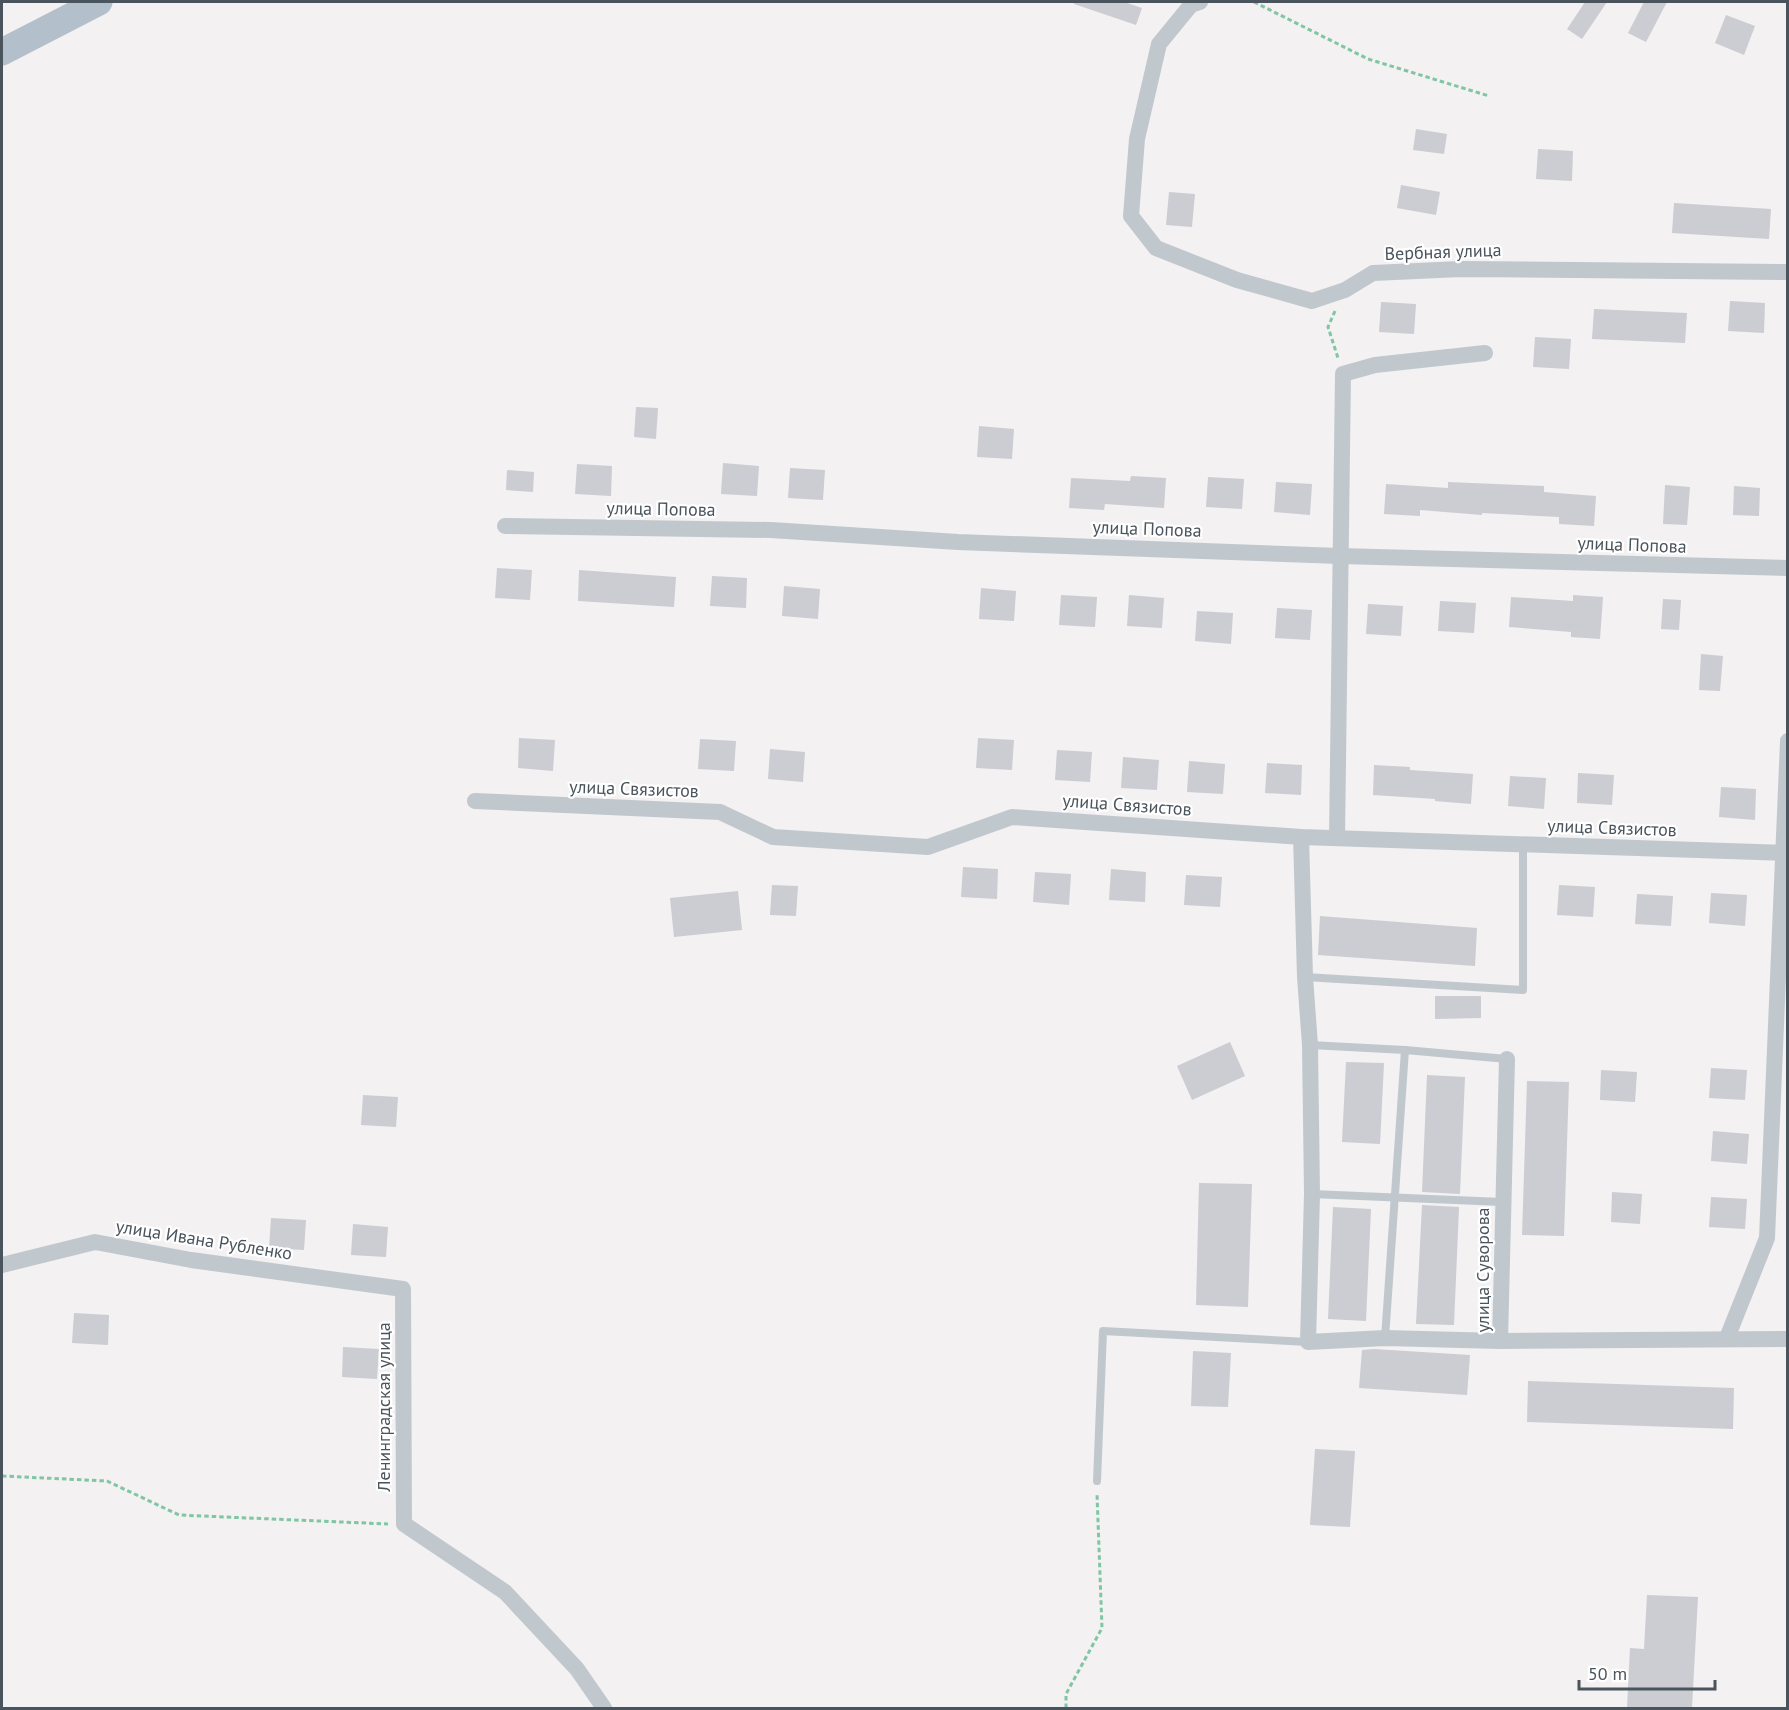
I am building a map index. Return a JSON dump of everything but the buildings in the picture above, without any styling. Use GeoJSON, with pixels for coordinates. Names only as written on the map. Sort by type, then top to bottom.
{"type":"FeatureCollection","features":[{"type":"Feature","properties":{"kind":"main road"},"geometry":{"type":"LineString","coordinates":[[2,52],[99,2]]}},
{"type":"Feature","properties":{"kind":"street","name":"Вербная улица"},"geometry":{"type":"LineString","coordinates":[[1200,2],[1191,5],[1159,44],[1137,140],[1131,216],[1156,248],[1237,280],[1312,301],[1345,290],[1372,273],[1461,269],[1788,272]]}},
{"type":"Feature","properties":{"kind":"street"},"geometry":{"type":"LineString","coordinates":[[1337,838],[1343,374],[1375,365],[1485,353]]}},
{"type":"Feature","properties":{"kind":"street","name":"улица Попова"},"geometry":{"type":"LineString","coordinates":[[505,526],[771,530],[957,542],[1340,556],[1788,568]]}},
{"type":"Feature","properties":{"kind":"street"},"geometry":{"type":"LineString","coordinates":[[1727,1338],[1767,1238],[1788,741]]}},
{"type":"Feature","properties":{"kind":"street","name":"улица Связистов"},"geometry":{"type":"LineString","coordinates":[[475,801],[720,812],[773,837],[928,847],[1012,816],[1301,837],[1785,853]]}},
{"type":"Feature","properties":{"kind":"street"},"geometry":{"type":"LineString","coordinates":[[1301,837],[1305,977],[1310,1045],[1312,1194],[1308,1342],[1385,1338],[1500,1341]]}},
{"type":"Feature","properties":{"kind":"street","name":"улица Суворова"},"geometry":{"type":"LineString","coordinates":[[1507,1059],[1500,1341],[1788,1339]]}},
{"type":"Feature","properties":{"kind":"street","name":"улица Ивана Рубленко"},"geometry":{"type":"LineString","coordinates":[[2,1265],[95,1242],[191,1260],[403,1289]]}},
{"type":"Feature","properties":{"kind":"street","name":"Ленинградская улица"},"geometry":{"type":"LineString","coordinates":[[403,1289],[404,1524]]}},
{"type":"Feature","properties":{"kind":"street"},"geometry":{"type":"LineString","coordinates":[[404,1524],[505,1593],[577,1669],[604,1708]]}},
{"type":"Feature","properties":{"kind":"lane"},"geometry":{"type":"LineString","coordinates":[[1305,977],[1523,990],[1523,844]]}},
{"type":"Feature","properties":{"kind":"lane"},"geometry":{"type":"LineString","coordinates":[[1310,1045],[1507,1059]]}},
{"type":"Feature","properties":{"kind":"lane"},"geometry":{"type":"LineString","coordinates":[[1385,1338],[1405,1050]]}},
{"type":"Feature","properties":{"kind":"lane"},"geometry":{"type":"LineString","coordinates":[[1312,1194],[1502,1202]]}},
{"type":"Feature","properties":{"kind":"lane"},"geometry":{"type":"LineString","coordinates":[[1097,1481],[1103,1331],[1308,1342]]}},
{"type":"Feature","properties":{"kind":"path"},"geometry":{"type":"LineString","coordinates":[[1254,2],[1368,59],[1489,96]]}},
{"type":"Feature","properties":{"kind":"path"},"geometry":{"type":"LineString","coordinates":[[1343,374],[1328,327],[1345,290]]}},
{"type":"Feature","properties":{"kind":"path"},"geometry":{"type":"LineString","coordinates":[[2,1476],[107,1481],[179,1515],[404,1524]]}},
{"type":"Feature","properties":{"kind":"path"},"geometry":{"type":"LineString","coordinates":[[1066,1708],[1066,1694],[1102,1628],[1097,1481]]}}]}
